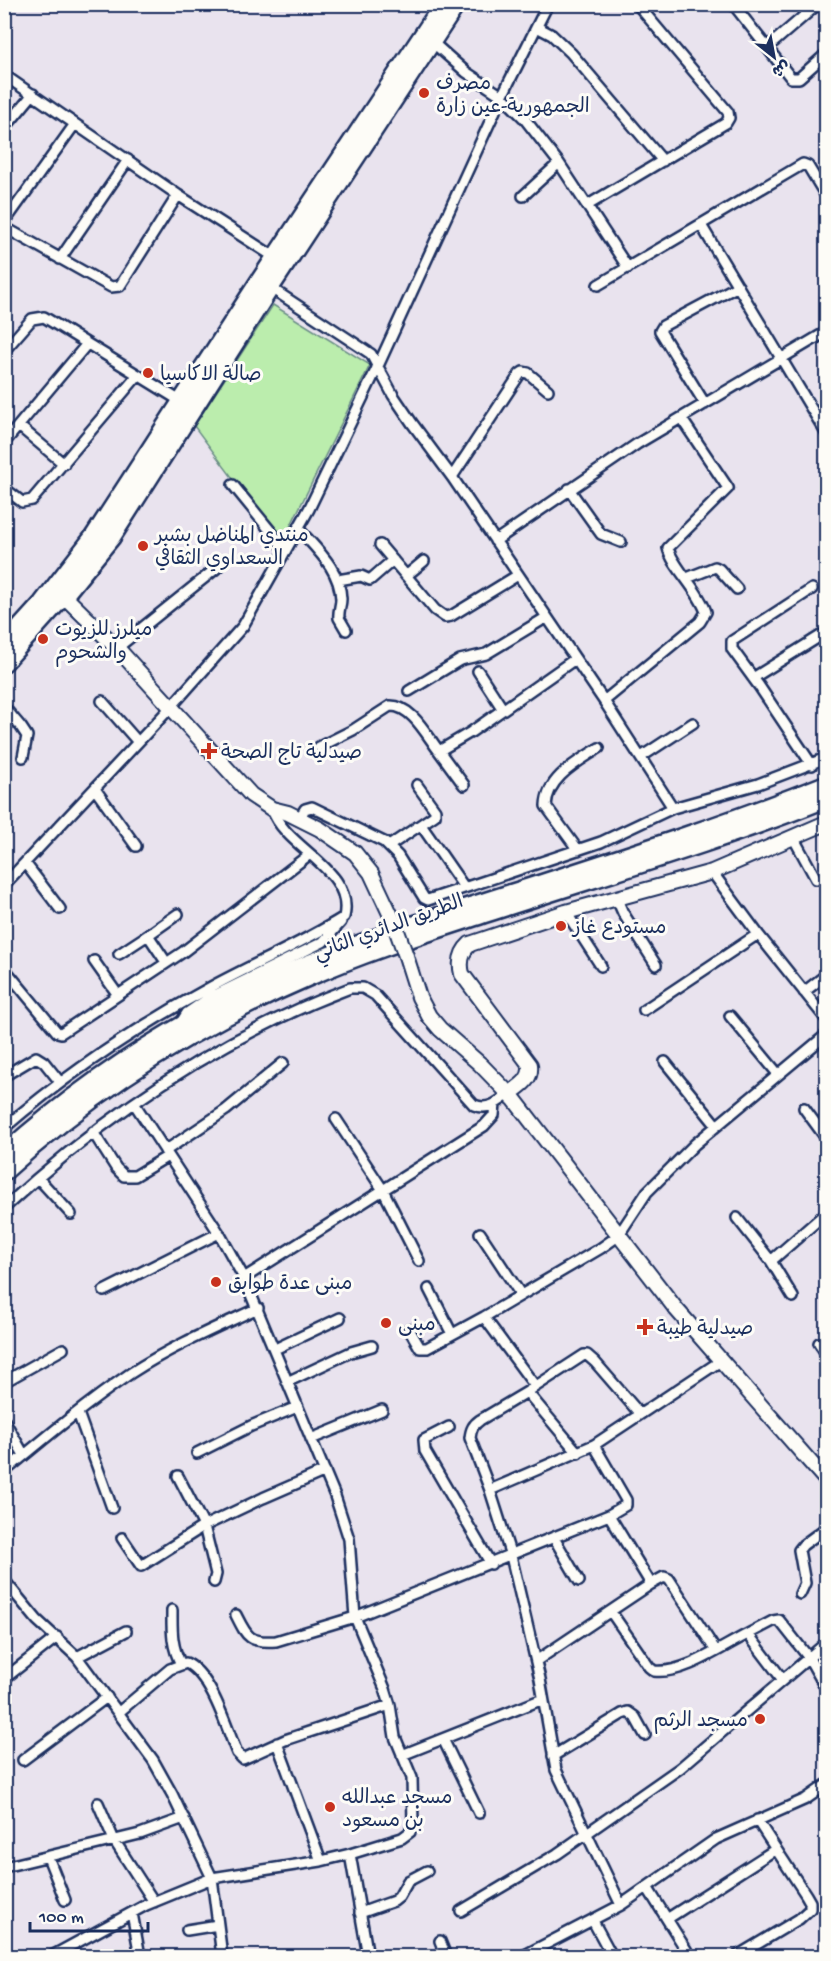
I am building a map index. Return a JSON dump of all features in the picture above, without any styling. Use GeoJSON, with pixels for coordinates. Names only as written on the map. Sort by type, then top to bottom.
{"type":"FeatureCollection","features":[{"type":"Feature","properties":{"kind":"highway"},"geometry":{"type":"LineString","coordinates":[[428,38],[443,4]]}},
{"type":"Feature","properties":{"kind":"highway"},"geometry":{"type":"LineString","coordinates":[[4,645],[42,603],[143,475],[280,261],[428,38],[457,4]]}},
{"type":"Feature","properties":{"kind":"highway"},"geometry":{"type":"LineString","coordinates":[[4,663],[64,596],[112,537],[182,402],[265,284]]}},
{"type":"Feature","properties":{"kind":"highway","name":"الطريق الدائري الثاني"},"geometry":{"type":"LineString","coordinates":[[4,1154],[41,1122],[130,1058],[236,996],[347,948],[711,827],[826,784]]}},
{"type":"Feature","properties":{"kind":"highway","name":"الطريق الدائري الثاني"},"geometry":{"type":"LineString","coordinates":[[4,1172],[64,1122],[134,1071],[211,1025],[281,990],[378,950],[747,829],[826,800]]}},
{"type":"Feature","properties":{"kind":"street"},"geometry":{"type":"LineString","coordinates":[[4,885],[171,707],[243,626],[298,528],[378,366],[502,96],[548,4]]}},
{"type":"Feature","properties":{"kind":"street"},"geometry":{"type":"LineString","coordinates":[[588,205],[726,123],[729,115],[637,4]]}},
{"type":"Feature","properties":{"kind":"street"},"geometry":{"type":"LineString","coordinates":[[733,4],[788,75],[795,79],[826,54]]}},
{"type":"Feature","properties":{"kind":"street"},"geometry":{"type":"LineString","coordinates":[[741,13],[749,4]]}},
{"type":"Feature","properties":{"kind":"street"},"geometry":{"type":"LineString","coordinates":[[768,47],[818,4]]}},
{"type":"Feature","properties":{"kind":"street"},"geometry":{"type":"LineString","coordinates":[[537,27],[552,35],[571,53],[663,161]]}},
{"type":"Feature","properties":{"kind":"street"},"geometry":{"type":"LineString","coordinates":[[428,38],[466,72],[502,96],[524,118],[559,163],[628,268]]}},
{"type":"Feature","properties":{"kind":"street"},"geometry":{"type":"LineString","coordinates":[[4,75],[178,195],[280,261]]}},
{"type":"Feature","properties":{"kind":"street"},"geometry":{"type":"LineString","coordinates":[[4,129],[33,94]]}},
{"type":"Feature","properties":{"kind":"street"},"geometry":{"type":"LineString","coordinates":[[75,124],[4,225],[111,287],[120,286],[178,195]]}},
{"type":"Feature","properties":{"kind":"street"},"geometry":{"type":"LineString","coordinates":[[60,259],[128,160]]}},
{"type":"Feature","properties":{"kind":"street"},"geometry":{"type":"LineString","coordinates":[[523,196],[559,163]]}},
{"type":"Feature","properties":{"kind":"street"},"geometry":{"type":"LineString","coordinates":[[598,285],[803,164],[808,166],[826,196]]}},
{"type":"Feature","properties":{"kind":"street"},"geometry":{"type":"LineString","coordinates":[[701,225],[826,433]]}},
{"type":"Feature","properties":{"kind":"street"},"geometry":{"type":"LineString","coordinates":[[265,284],[368,351],[412,423],[452,477],[575,658],[673,808]]}},
{"type":"Feature","properties":{"kind":"street"},"geometry":{"type":"LineString","coordinates":[[705,404],[660,331],[663,326],[738,286]]}},
{"type":"Feature","properties":{"kind":"street"},"geometry":{"type":"LineString","coordinates":[[4,351],[32,319],[41,317],[182,402]]}},
{"type":"Feature","properties":{"kind":"street"},"geometry":{"type":"LineString","coordinates":[[495,541],[569,489],[681,418],[826,332]]}},
{"type":"Feature","properties":{"kind":"street"},"geometry":{"type":"LineString","coordinates":[[4,443],[87,344]]}},
{"type":"Feature","properties":{"kind":"street"},"geometry":{"type":"LineString","coordinates":[[452,477],[520,374],[528,373],[548,390]]}},
{"type":"Feature","properties":{"kind":"street"},"geometry":{"type":"LineString","coordinates":[[4,488],[22,502],[32,500],[138,375]]}},
{"type":"Feature","properties":{"kind":"street"},"geometry":{"type":"LineString","coordinates":[[604,701],[704,617],[705,609],[668,548],[728,488],[681,418]]}},
{"type":"Feature","properties":{"kind":"street"},"geometry":{"type":"LineString","coordinates":[[19,426],[64,464]]}},
{"type":"Feature","properties":{"kind":"street"},"geometry":{"type":"LineString","coordinates":[[233,485],[286,550]]}},
{"type":"Feature","properties":{"kind":"street"},"geometry":{"type":"LineString","coordinates":[[569,489],[602,534],[621,542]]}},
{"type":"Feature","properties":{"kind":"street"},"geometry":{"type":"LineString","coordinates":[[298,528],[333,568],[338,580],[341,601],[339,618],[346,630]]}},
{"type":"Feature","properties":{"kind":"street"},"geometry":{"type":"LineString","coordinates":[[380,545],[435,610],[446,617],[518,575]]}},
{"type":"Feature","properties":{"kind":"street"},"geometry":{"type":"LineString","coordinates":[[338,580],[358,576],[370,580],[393,560]]}},
{"type":"Feature","properties":{"kind":"street"},"geometry":{"type":"LineString","coordinates":[[406,576],[424,561]]}},
{"type":"Feature","properties":{"kind":"street"},"geometry":{"type":"LineString","coordinates":[[117,648],[218,567]]}},
{"type":"Feature","properties":{"kind":"street"},"geometry":{"type":"LineString","coordinates":[[687,578],[715,567],[736,589]]}},
{"type":"Feature","properties":{"kind":"street"},"geometry":{"type":"LineString","coordinates":[[812,589],[732,641],[732,649],[812,765]]}},
{"type":"Feature","properties":{"kind":"street"},"geometry":{"type":"LineString","coordinates":[[64,596],[117,648],[251,795],[272,809],[299,819],[334,837],[355,853],[371,873],[393,920],[419,997],[429,1016],[509,1094],[676,1308],[826,1480]]}},
{"type":"Feature","properties":{"kind":"street"},"geometry":{"type":"LineString","coordinates":[[409,691],[460,660],[486,654],[547,617]]}},
{"type":"Feature","properties":{"kind":"street"},"geometry":{"type":"LineString","coordinates":[[753,678],[822,635]]}},
{"type":"Feature","properties":{"kind":"street"},"geometry":{"type":"LineString","coordinates":[[439,751],[471,732],[575,658]]}},
{"type":"Feature","properties":{"kind":"street"},"geometry":{"type":"LineString","coordinates":[[478,671],[502,708]]}},
{"type":"Feature","properties":{"kind":"street"},"geometry":{"type":"LineString","coordinates":[[102,701],[138,742]]}},
{"type":"Feature","properties":{"kind":"street"},"geometry":{"type":"LineString","coordinates":[[319,747],[353,730],[390,706],[397,706],[406,710],[412,717],[464,785]]}},
{"type":"Feature","properties":{"kind":"street"},"geometry":{"type":"LineString","coordinates":[[4,707],[27,736],[22,757]]}},
{"type":"Feature","properties":{"kind":"street"},"geometry":{"type":"LineString","coordinates":[[641,757],[693,723]]}},
{"type":"Feature","properties":{"kind":"street"},"geometry":{"type":"LineString","coordinates":[[578,850],[546,806],[546,802],[561,773],[599,748]]}},
{"type":"Feature","properties":{"kind":"street"},"geometry":{"type":"LineString","coordinates":[[299,819],[305,809],[315,808],[373,835],[389,846],[398,856],[426,900],[578,850],[619,834],[673,808],[758,784],[826,758]]}},
{"type":"Feature","properties":{"kind":"street"},"geometry":{"type":"LineString","coordinates":[[389,846],[435,813],[417,785]]}},
{"type":"Feature","properties":{"kind":"street"},"geometry":{"type":"LineString","coordinates":[[95,789],[136,846]]}},
{"type":"Feature","properties":{"kind":"street"},"geometry":{"type":"LineString","coordinates":[[182,1026],[187,1013],[209,998],[323,942],[344,917],[345,902],[341,889],[326,868],[282,830],[272,809]]}},
{"type":"Feature","properties":{"kind":"street"},"geometry":{"type":"LineString","coordinates":[[4,1208],[93,1132],[175,1076],[249,1034],[355,987],[368,990],[375,995],[470,1102],[482,1108],[495,1104],[528,1080],[530,1065],[464,978],[460,965],[467,947],[474,942],[566,912],[712,872],[826,823]]}},
{"type":"Feature","properties":{"kind":"street"},"geometry":{"type":"LineString","coordinates":[[421,825],[464,887]]}},
{"type":"Feature","properties":{"kind":"street"},"geometry":{"type":"LineString","coordinates":[[793,837],[816,879]]}},
{"type":"Feature","properties":{"kind":"street"},"geometry":{"type":"LineString","coordinates":[[4,968],[59,1033],[166,963],[310,854]]}},
{"type":"Feature","properties":{"kind":"street"},"geometry":{"type":"LineString","coordinates":[[25,863],[60,909]]}},
{"type":"Feature","properties":{"kind":"street"},"geometry":{"type":"LineString","coordinates":[[712,872],[826,1019]]}},
{"type":"Feature","properties":{"kind":"street"},"geometry":{"type":"LineString","coordinates":[[616,897],[623,913],[656,965]]}},
{"type":"Feature","properties":{"kind":"street"},"geometry":{"type":"LineString","coordinates":[[566,912],[601,966]]}},
{"type":"Feature","properties":{"kind":"street"},"geometry":{"type":"LineString","coordinates":[[119,954],[178,914]]}},
{"type":"Feature","properties":{"kind":"street"},"geometry":{"type":"LineString","coordinates":[[4,1128],[60,1082],[160,1016],[212,986],[307,940],[344,917]]}},
{"type":"Feature","properties":{"kind":"street"},"geometry":{"type":"LineString","coordinates":[[644,1010],[758,934]]}},
{"type":"Feature","properties":{"kind":"street"},"geometry":{"type":"LineString","coordinates":[[148,935],[166,963]]}},
{"type":"Feature","properties":{"kind":"street"},"geometry":{"type":"LineString","coordinates":[[94,961],[118,995]]}},
{"type":"Feature","properties":{"kind":"street"},"geometry":{"type":"LineString","coordinates":[[804,992],[826,975]]}},
{"type":"Feature","properties":{"kind":"street"},"geometry":{"type":"LineString","coordinates":[[730,1016],[778,1074]]}},
{"type":"Feature","properties":{"kind":"street"},"geometry":{"type":"LineString","coordinates":[[409,1329],[418,1346],[423,1349],[484,1317],[601,1248],[618,1236],[652,1187],[716,1125],[826,1035]]}},
{"type":"Feature","properties":{"kind":"street"},"geometry":{"type":"LineString","coordinates":[[4,1076],[36,1057],[44,1062],[60,1082]]}},
{"type":"Feature","properties":{"kind":"street"},"geometry":{"type":"LineString","coordinates":[[665,1062],[716,1125]]}},
{"type":"Feature","properties":{"kind":"street"},"geometry":{"type":"LineString","coordinates":[[93,1132],[118,1172],[124,1176],[135,1176],[226,1110],[283,1063]]}},
{"type":"Feature","properties":{"kind":"street"},"geometry":{"type":"LineString","coordinates":[[52,1956],[154,1902],[212,1878],[321,1861],[350,1854],[402,1838],[410,1832],[413,1823],[412,1778],[395,1737],[390,1705],[355,1617],[349,1539],[335,1496],[244,1278],[219,1233],[134,1103]]}},
{"type":"Feature","properties":{"kind":"street"},"geometry":{"type":"LineString","coordinates":[[244,1278],[487,1124],[494,1115],[495,1104]]}},
{"type":"Feature","properties":{"kind":"street"},"geometry":{"type":"LineString","coordinates":[[804,1108],[826,1138]]}},
{"type":"Feature","properties":{"kind":"street"},"geometry":{"type":"LineString","coordinates":[[336,1119],[383,1190],[419,1261]]}},
{"type":"Feature","properties":{"kind":"street"},"geometry":{"type":"LineString","coordinates":[[38,1178],[71,1214]]}},
{"type":"Feature","properties":{"kind":"street"},"geometry":{"type":"LineString","coordinates":[[771,1261],[826,1213]]}},
{"type":"Feature","properties":{"kind":"street"},"geometry":{"type":"LineString","coordinates":[[737,1218],[771,1261],[793,1297]]}},
{"type":"Feature","properties":{"kind":"street"},"geometry":{"type":"LineString","coordinates":[[104,1291],[219,1233]]}},
{"type":"Feature","properties":{"kind":"street"},"geometry":{"type":"LineString","coordinates":[[480,1233],[521,1295]]}},
{"type":"Feature","properties":{"kind":"street"},"geometry":{"type":"LineString","coordinates":[[429,1289],[452,1334]]}},
{"type":"Feature","properties":{"kind":"street"},"geometry":{"type":"LineString","coordinates":[[4,1472],[132,1372],[190,1340],[258,1308]]}},
{"type":"Feature","properties":{"kind":"street"},"geometry":{"type":"LineString","coordinates":[[484,1317],[531,1389],[578,1453]]}},
{"type":"Feature","properties":{"kind":"street"},"geometry":{"type":"LineString","coordinates":[[275,1349],[340,1318]]}},
{"type":"Feature","properties":{"kind":"street"},"geometry":{"type":"LineString","coordinates":[[819,1343],[826,1353]]}},
{"type":"Feature","properties":{"kind":"street"},"geometry":{"type":"LineString","coordinates":[[287,1382],[351,1352],[372,1346]]}},
{"type":"Feature","properties":{"kind":"street"},"geometry":{"type":"LineString","coordinates":[[4,1382],[63,1349]]}},
{"type":"Feature","properties":{"kind":"street"},"geometry":{"type":"LineString","coordinates":[[621,1905],[561,1783],[553,1756],[536,1661],[511,1556],[471,1438],[471,1431],[474,1424],[480,1420],[578,1357],[587,1355],[640,1414]]}},
{"type":"Feature","properties":{"kind":"street"},"geometry":{"type":"LineString","coordinates":[[490,1490],[594,1445],[722,1359]]}},
{"type":"Feature","properties":{"kind":"street"},"geometry":{"type":"LineString","coordinates":[[197,1453],[251,1426],[297,1407]]}},
{"type":"Feature","properties":{"kind":"street"},"geometry":{"type":"LineString","coordinates":[[311,1439],[382,1410]]}},
{"type":"Feature","properties":{"kind":"street"},"geometry":{"type":"LineString","coordinates":[[78,1413],[112,1508]]}},
{"type":"Feature","properties":{"kind":"street"},"geometry":{"type":"LineString","coordinates":[[4,1420],[24,1455]]}},
{"type":"Feature","properties":{"kind":"street"},"geometry":{"type":"LineString","coordinates":[[448,1427],[424,1440],[425,1451],[491,1564]]}},
{"type":"Feature","properties":{"kind":"street"},"geometry":{"type":"LineString","coordinates":[[236,1615],[246,1635],[251,1639],[264,1642],[276,1641],[355,1617],[511,1556],[622,1509],[626,1505],[626,1500],[594,1445]]}},
{"type":"Feature","properties":{"kind":"street"},"geometry":{"type":"LineString","coordinates":[[122,1538],[141,1566],[204,1526],[325,1471]]}},
{"type":"Feature","properties":{"kind":"street"},"geometry":{"type":"LineString","coordinates":[[178,1476],[204,1526],[216,1574],[214,1582]]}},
{"type":"Feature","properties":{"kind":"street"},"geometry":{"type":"LineString","coordinates":[[609,1515],[651,1584]]}},
{"type":"Feature","properties":{"kind":"street"},"geometry":{"type":"LineString","coordinates":[[800,1594],[805,1584],[799,1550],[826,1528]]}},
{"type":"Feature","properties":{"kind":"street"},"geometry":{"type":"LineString","coordinates":[[554,1538],[579,1581]]}},
{"type":"Feature","properties":{"kind":"street"},"geometry":{"type":"LineString","coordinates":[[536,1661],[663,1578],[669,1579],[716,1651]]}},
{"type":"Feature","properties":{"kind":"street"},"geometry":{"type":"LineString","coordinates":[[4,1580],[37,1620],[77,1657],[153,1760],[212,1878],[222,1956]]}},
{"type":"Feature","properties":{"kind":"street"},"geometry":{"type":"LineString","coordinates":[[172,1610],[172,1642],[181,1664]]}},
{"type":"Feature","properties":{"kind":"street"},"geometry":{"type":"LineString","coordinates":[[611,1612],[654,1671],[670,1671],[716,1651],[775,1619],[779,1620],[809,1658],[826,1688]]}},
{"type":"Feature","properties":{"kind":"street"},"geometry":{"type":"LineString","coordinates":[[77,1657],[126,1631]]}},
{"type":"Feature","properties":{"kind":"street"},"geometry":{"type":"LineString","coordinates":[[748,1634],[783,1680]]}},
{"type":"Feature","properties":{"kind":"street"},"geometry":{"type":"LineString","coordinates":[[4,1679],[57,1637]]}},
{"type":"Feature","properties":{"kind":"street"},"geometry":{"type":"LineString","coordinates":[[461,1911],[557,1854],[697,1755],[826,1643]]}},
{"type":"Feature","properties":{"kind":"street"},"geometry":{"type":"LineString","coordinates":[[119,1712],[170,1669],[186,1663],[198,1671],[223,1713],[229,1733],[243,1759],[277,1743],[390,1705]]}},
{"type":"Feature","properties":{"kind":"street"},"geometry":{"type":"LineString","coordinates":[[23,1760],[107,1697]]}},
{"type":"Feature","properties":{"kind":"street"},"geometry":{"type":"LineString","coordinates":[[402,1755],[543,1699]]}},
{"type":"Feature","properties":{"kind":"street"},"geometry":{"type":"LineString","coordinates":[[553,1756],[628,1712],[635,1717],[645,1735]]}},
{"type":"Feature","properties":{"kind":"street"},"geometry":{"type":"LineString","coordinates":[[444,1738],[479,1813]]}},
{"type":"Feature","properties":{"kind":"street"},"geometry":{"type":"LineString","coordinates":[[277,1743],[321,1861]]}},
{"type":"Feature","properties":{"kind":"street"},"geometry":{"type":"LineString","coordinates":[[523,1956],[621,1905],[716,1839],[806,1799],[826,1785]]}},
{"type":"Feature","properties":{"kind":"street"},"geometry":{"type":"LineString","coordinates":[[98,1803],[114,1840],[154,1902]]}},
{"type":"Feature","properties":{"kind":"street"},"geometry":{"type":"LineString","coordinates":[[4,1867],[155,1830],[184,1818]]}},
{"type":"Feature","properties":{"kind":"street"},"geometry":{"type":"LineString","coordinates":[[737,1956],[799,1919],[810,1909],[810,1902],[806,1895],[758,1820]]}},
{"type":"Feature","properties":{"kind":"street"},"geometry":{"type":"LineString","coordinates":[[667,1919],[776,1849]]}},
{"type":"Feature","properties":{"kind":"street"},"geometry":{"type":"LineString","coordinates":[[350,1854],[368,1956],[357,1956]]}},
{"type":"Feature","properties":{"kind":"street"},"geometry":{"type":"LineString","coordinates":[[48,1857],[65,1900]]}},
{"type":"Feature","properties":{"kind":"street"},"geometry":{"type":"LineString","coordinates":[[360,1913],[394,1901],[399,1897],[408,1881],[427,1871]]}},
{"type":"Feature","properties":{"kind":"street"},"geometry":{"type":"LineString","coordinates":[[647,1887],[690,1956]]}},
{"type":"Feature","properties":{"kind":"street"},"geometry":{"type":"LineString","coordinates":[[132,1913],[140,1956]]}},
{"type":"Feature","properties":{"kind":"street"},"geometry":{"type":"LineString","coordinates":[[593,1921],[612,1956]]}},
{"type":"Feature","properties":{"kind":"street"},"geometry":{"type":"LineString","coordinates":[[187,1930],[218,1925]]}},
{"type":"Feature","properties":{"kind":"street"},"geometry":{"type":"LineString","coordinates":[[440,1941],[446,1956]]}},
{"type":"Feature","properties":{"kind":"green space"},"geometry":{"type":"Polygon","coordinates":[[[273,305],[370,365],[284,539],[278,539],[194,426],[273,305]]]}},
{"type":"Feature","properties":{"kind":"place","name":"مصرف الجمهورية-عين زارة"},"geometry":{"type":"Point","coordinates":[424,93]}},
{"type":"Feature","properties":{"kind":"place","name":"صالة الاكاسيا"},"geometry":{"type":"Point","coordinates":[148,373]}},
{"type":"Feature","properties":{"kind":"place","name":"منتدي المناضل بشير السعداوي الثقافي"},"geometry":{"type":"Point","coordinates":[143,546]}},
{"type":"Feature","properties":{"kind":"place","name":"ميلرز للزيوت والشحوم"},"geometry":{"type":"Point","coordinates":[43,639]}},
{"type":"Feature","properties":{"kind":"place","name":"صيدلية تاج الصحة"},"geometry":{"type":"Point","coordinates":[209,751]}},
{"type":"Feature","properties":{"kind":"place","name":"مستودع غاز"},"geometry":{"type":"Point","coordinates":[561,926]}},
{"type":"Feature","properties":{"kind":"place","name":"مبنى عدة طوابق"},"geometry":{"type":"Point","coordinates":[216,1282]}},
{"type":"Feature","properties":{"kind":"place","name":"مبنى"},"geometry":{"type":"Point","coordinates":[386,1323]}},
{"type":"Feature","properties":{"kind":"place","name":"صيدلية طيبة"},"geometry":{"type":"Point","coordinates":[645,1327]}},
{"type":"Feature","properties":{"kind":"place","name":"مسجد الرثم"},"geometry":{"type":"Point","coordinates":[760,1719]}},
{"type":"Feature","properties":{"kind":"place","name":"مسجد عبدالله بن مسعود"},"geometry":{"type":"Point","coordinates":[330,1807]}}]}
